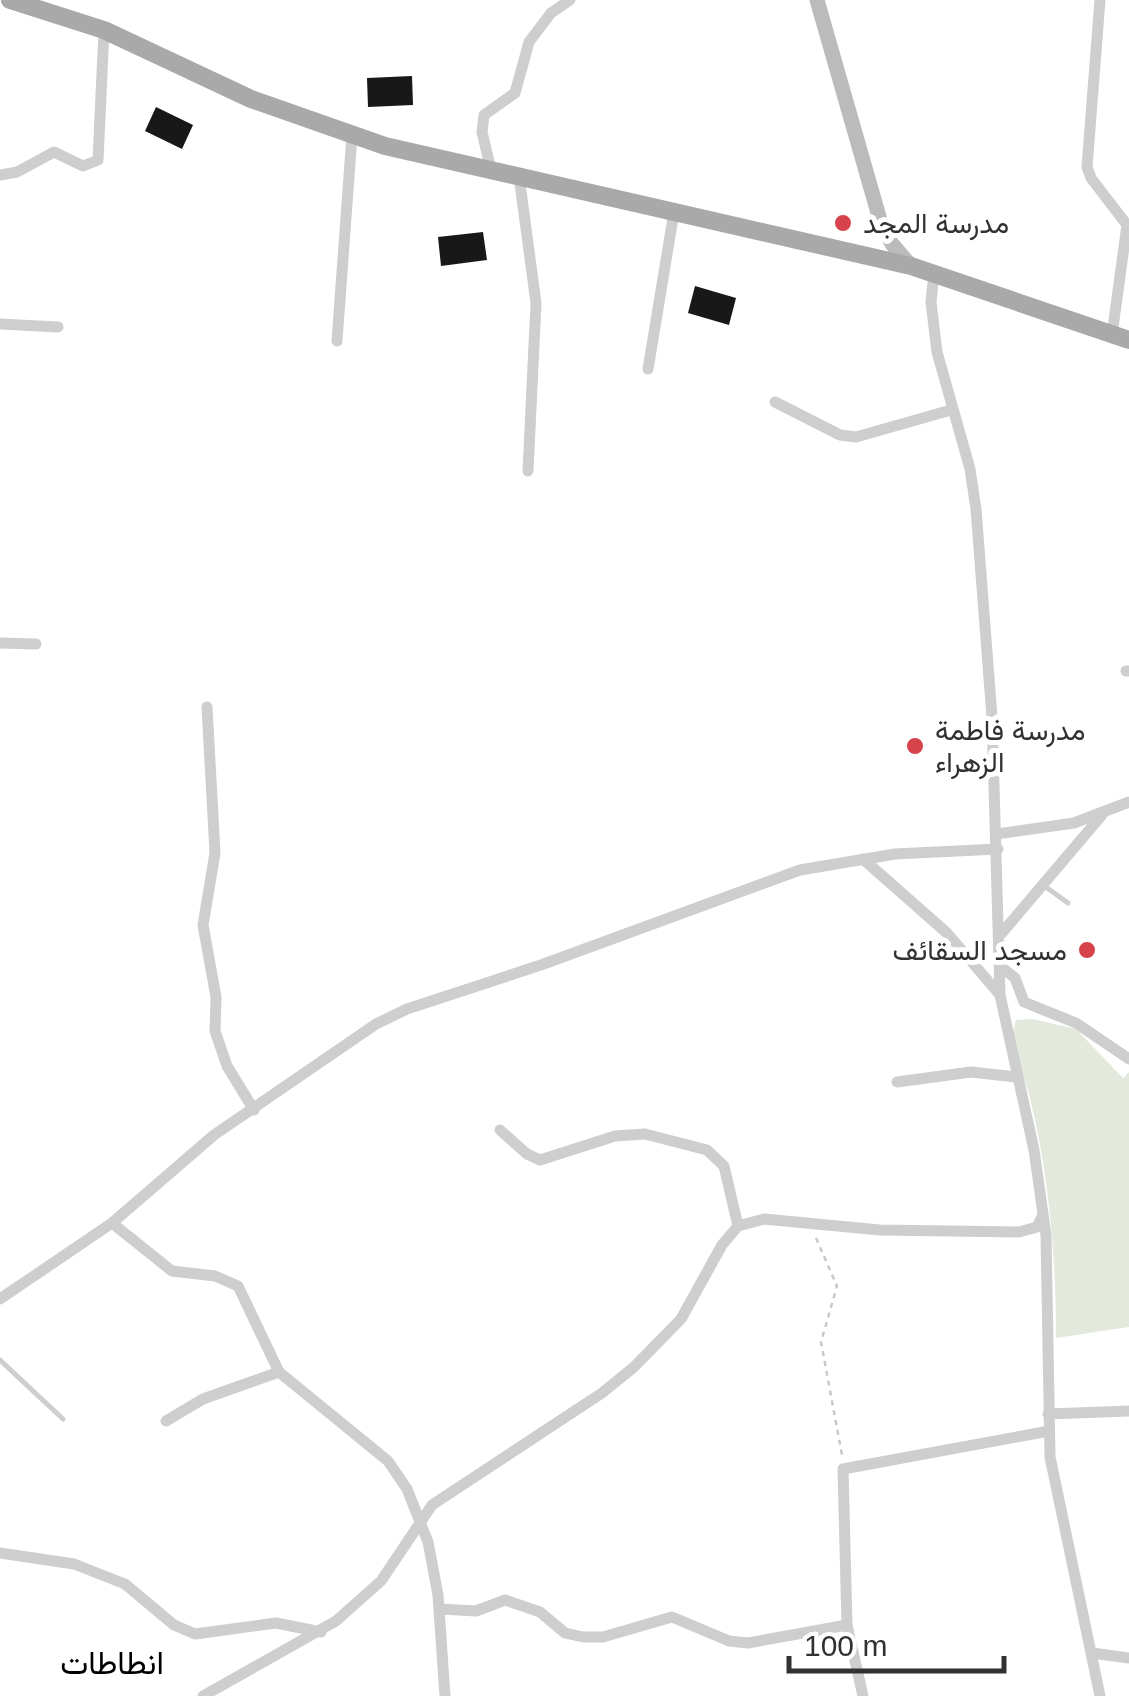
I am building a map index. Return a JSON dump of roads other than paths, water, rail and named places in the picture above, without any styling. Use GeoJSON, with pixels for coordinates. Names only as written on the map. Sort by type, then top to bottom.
{"type":"FeatureCollection","features":[{"type":"Feature","properties":{"kind":"main road"},"geometry":{"type":"LineString","coordinates":[[10,0],[104,30],[251,99],[352,135],[934,272],[1120,338]]}},
{"type":"Feature","properties":{"kind":"street"},"geometry":{"type":"LineString","coordinates":[[490,170],[482,132],[484,115],[514,93],[529,42],[551,13],[570,0]]}},
{"type":"Feature","properties":{"kind":"street"},"geometry":{"type":"LineString","coordinates":[[817,0],[880,220],[892,244],[911,266]]}},
{"type":"Feature","properties":{"kind":"street"},"geometry":{"type":"LineString","coordinates":[[1100,0],[1087,166],[1090,178],[1126,225],[1120,338]]}},
{"type":"Feature","properties":{"kind":"street"},"geometry":{"type":"LineString","coordinates":[[0,174],[18,172],[54,152],[83,166],[98,160],[104,30]]}},
{"type":"Feature","properties":{"kind":"street"},"geometry":{"type":"LineString","coordinates":[[337,341],[352,135]]}},
{"type":"Feature","properties":{"kind":"street"},"geometry":{"type":"LineString","coordinates":[[519,176],[536,303],[528,471]]}},
{"type":"Feature","properties":{"kind":"street"},"geometry":{"type":"LineString","coordinates":[[648,369],[674,212]]}},
{"type":"Feature","properties":{"kind":"street"},"geometry":{"type":"LineString","coordinates":[[934,272],[933,326],[951,410],[970,468],[976,509],[998,849],[1000,995],[1034,1150],[1042,1216],[1048,1283],[1048,1414],[1053,1478],[1100,1696]]}},
{"type":"Feature","properties":{"kind":"street"},"geometry":{"type":"LineString","coordinates":[[0,324],[58,327]]}},
{"type":"Feature","properties":{"kind":"street"},"geometry":{"type":"LineString","coordinates":[[775,402],[840,435],[856,437],[951,410]]}},
{"type":"Feature","properties":{"kind":"street"},"geometry":{"type":"LineString","coordinates":[[0,643],[36,644]]}},
{"type":"Feature","properties":{"kind":"street"},"geometry":{"type":"LineString","coordinates":[[207,706],[215,852],[204,925],[214,978],[215,1031],[227,1066],[254,1110]]}},
{"type":"Feature","properties":{"kind":"street"},"geometry":{"type":"LineString","coordinates":[[997,834],[1035,831],[1102,815],[1129,802]]}},
{"type":"Feature","properties":{"kind":"street"},"geometry":{"type":"LineString","coordinates":[[1001,934],[1102,815]]}},
{"type":"Feature","properties":{"kind":"street"},"geometry":{"type":"LineString","coordinates":[[0,1299],[112,1224],[214,1135],[376,1024],[406,1009],[542,966],[764,880],[863,859],[998,849]]}},
{"type":"Feature","properties":{"kind":"street"},"geometry":{"type":"LineString","coordinates":[[863,859],[947,933],[1000,995]]}},
{"type":"Feature","properties":{"kind":"street"},"geometry":{"type":"LineString","coordinates":[[1000,966],[1015,978],[1024,1002],[1076,1022],[1129,1059]]}},
{"type":"Feature","properties":{"kind":"street"},"geometry":{"type":"LineString","coordinates":[[897,1082],[971,1072],[1016,1077]]}},
{"type":"Feature","properties":{"kind":"street"},"geometry":{"type":"LineString","coordinates":[[500,1130],[540,1160],[615,1136],[645,1134],[707,1150],[724,1166],[738,1226]]}},
{"type":"Feature","properties":{"kind":"street"},"geometry":{"type":"LineString","coordinates":[[203,1696],[321,1632],[381,1581],[404,1552],[420,1518],[453,1488],[602,1393],[644,1358],[681,1319],[722,1246],[738,1226],[764,1219],[880,1230],[1019,1232],[1037,1227],[1042,1216]]}},
{"type":"Feature","properties":{"kind":"street"},"geometry":{"type":"LineString","coordinates":[[112,1224],[172,1271],[215,1276],[238,1286],[279,1372],[388,1461],[420,1518],[440,1609],[446,1696]]}},
{"type":"Feature","properties":{"kind":"street"},"geometry":{"type":"LineString","coordinates":[[166,1421],[203,1398],[279,1372]]}},
{"type":"Feature","properties":{"kind":"street"},"geometry":{"type":"LineString","coordinates":[[1048,1414],[1129,1411]]}},
{"type":"Feature","properties":{"kind":"street"},"geometry":{"type":"LineString","coordinates":[[864,1696],[846,1625],[843,1468],[1049,1431]]}},
{"type":"Feature","properties":{"kind":"street"},"geometry":{"type":"LineString","coordinates":[[0,1553],[74,1564],[125,1584],[174,1626],[195,1634],[276,1624],[321,1632]]}},
{"type":"Feature","properties":{"kind":"street"},"geometry":{"type":"LineString","coordinates":[[440,1609],[476,1611],[505,1600],[540,1612],[565,1632],[583,1637],[603,1637],[672,1617],[729,1641],[748,1644],[846,1625]]}},
{"type":"Feature","properties":{"kind":"street"},"geometry":{"type":"LineString","coordinates":[[1092,1653],[1129,1658]]}},
{"type":"Feature","properties":{"kind":"lane"},"geometry":{"type":"LineString","coordinates":[[1040,884],[1068,904]]}},
{"type":"Feature","properties":{"kind":"lane"},"geometry":{"type":"LineString","coordinates":[[0,1360],[64,1419]]}},
{"type":"Feature","properties":{"kind":"place","name":"مدرسة المجد"},"geometry":{"type":"Point","coordinates":[843,223]}},
{"type":"Feature","properties":{"kind":"place","name":"مدرسة فاطمة الزهراء"},"geometry":{"type":"Point","coordinates":[915,746]}},
{"type":"Feature","properties":{"kind":"place","name":"مسجد السقائف"},"geometry":{"type":"Point","coordinates":[1087,950]}},
{"type":"Feature","properties":{"kind":"district","name":"انطاطات"},"geometry":{"type":"Point","coordinates":[112,1663]}}]}
